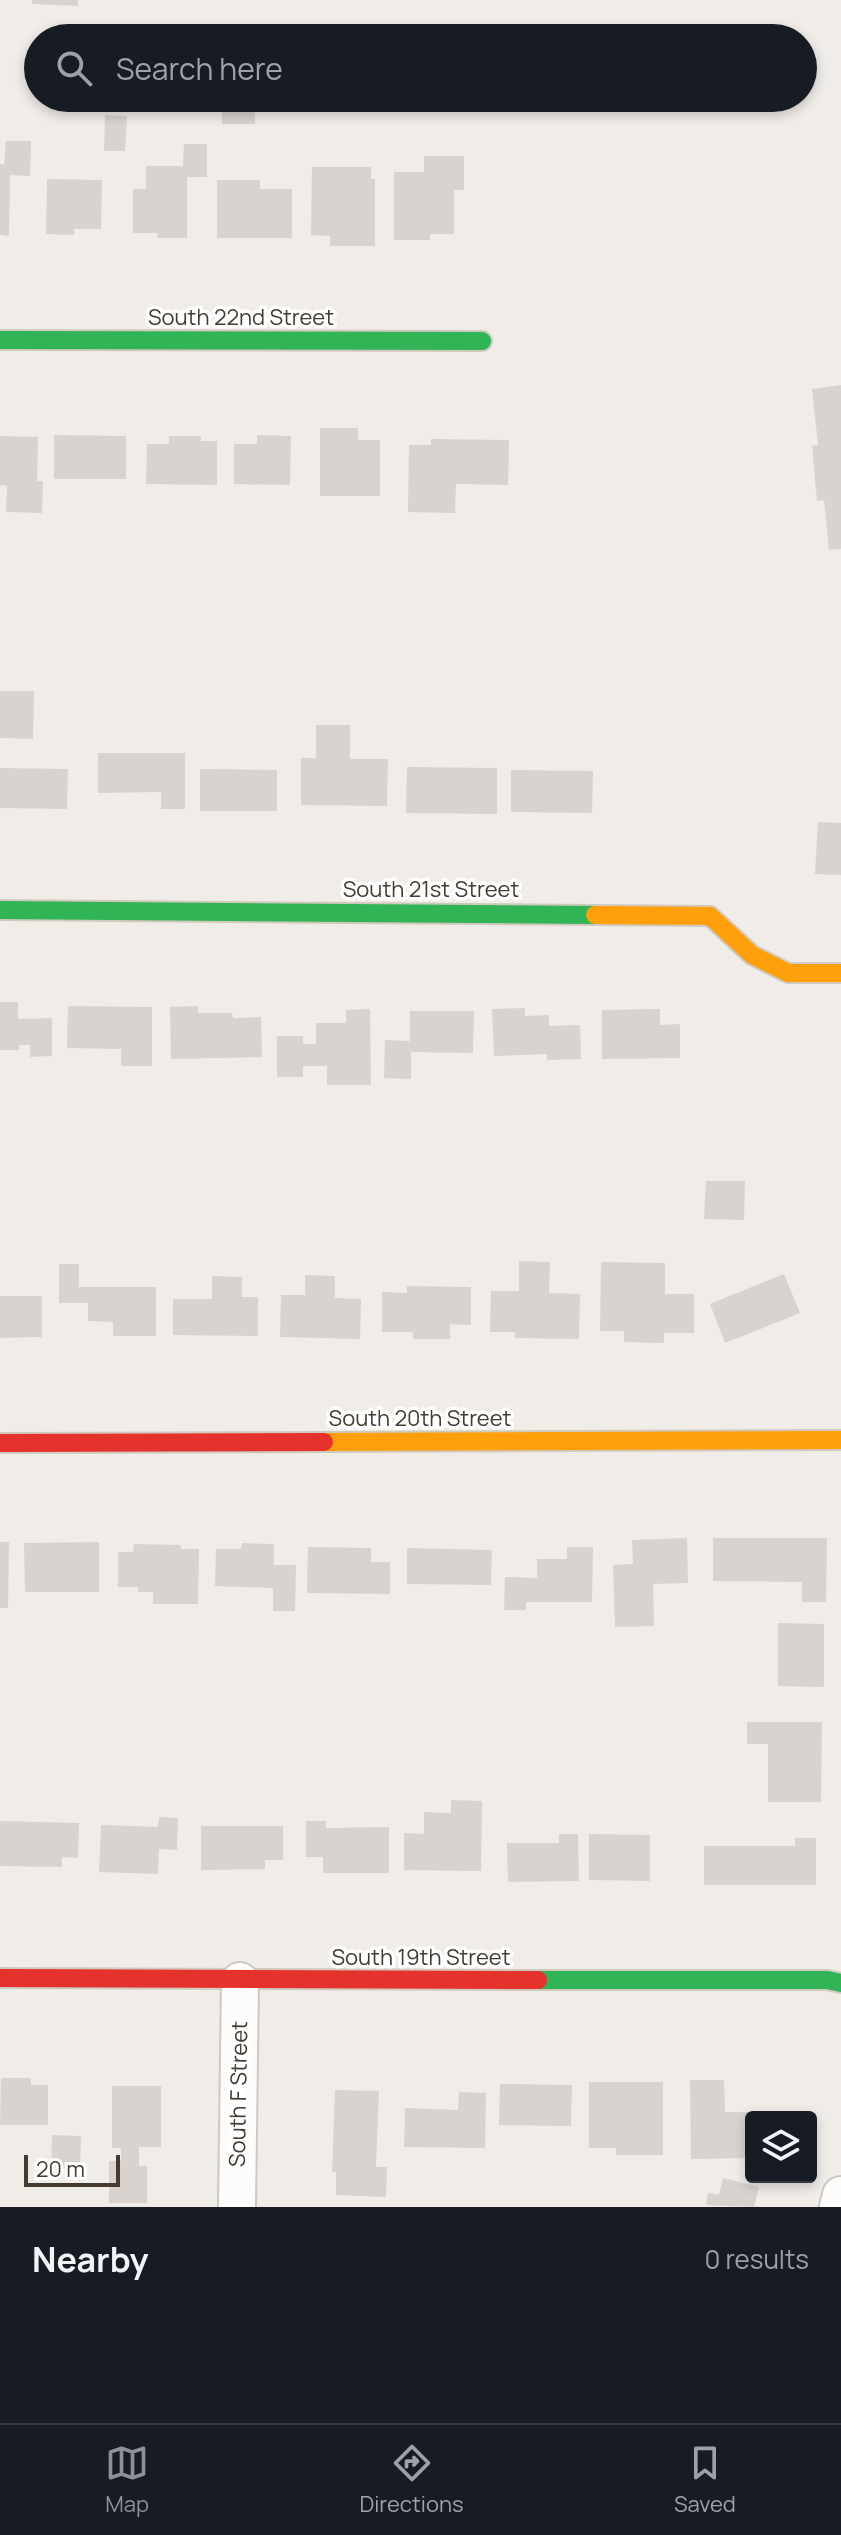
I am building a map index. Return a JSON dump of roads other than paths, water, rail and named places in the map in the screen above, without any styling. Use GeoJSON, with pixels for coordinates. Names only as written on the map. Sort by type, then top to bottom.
{"type":"FeatureCollection","features":[{"type":"Feature","properties":{"kind":"street","name":"South 22nd Street"},"geometry":{"type":"LineString","coordinates":[[0,340],[482,341]]}},
{"type":"Feature","properties":{"kind":"street","name":"South 21st Street"},"geometry":{"type":"LineString","coordinates":[[0,910],[710,916],[752,955],[788,973],[841,973]]}},
{"type":"Feature","properties":{"kind":"street","name":"South 20th Street"},"geometry":{"type":"LineString","coordinates":[[0,1443],[841,1440]]}},
{"type":"Feature","properties":{"kind":"street","name":"South 19th Street"},"geometry":{"type":"LineString","coordinates":[[0,1978],[240,1981],[827,1980],[841,1983]]}},
{"type":"Feature","properties":{"kind":"street","name":"South F Street"},"geometry":{"type":"LineString","coordinates":[[237,2207],[240,1981]]}},
{"type":"Feature","properties":{"kind":"street"},"geometry":{"type":"LineString","coordinates":[[838,2207],[841,2195]]}}]}
